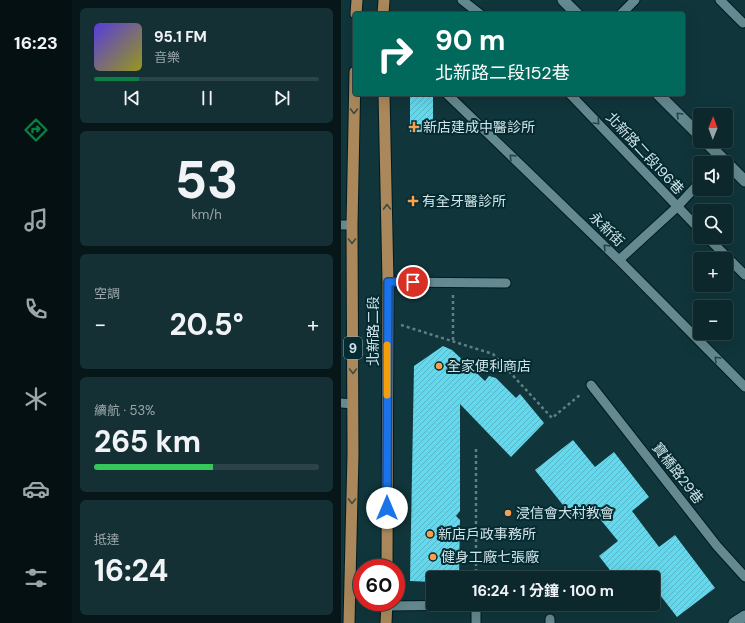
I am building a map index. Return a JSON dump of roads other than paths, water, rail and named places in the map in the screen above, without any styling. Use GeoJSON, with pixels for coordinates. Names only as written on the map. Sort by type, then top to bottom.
{"type":"FeatureCollection","features":[{"type":"Feature","properties":{"kind":"main road"},"geometry":{"type":"LineString","coordinates":[[357,0],[357,12]]}},
{"type":"Feature","properties":{"kind":"main road"},"geometry":{"type":"LineString","coordinates":[[383,12],[384,0]]}},
{"type":"Feature","properties":{"kind":"main road","name":"北新路二段"},"geometry":{"type":"LineString","coordinates":[[347,617],[353,404],[346,225],[354,96]]}},
{"type":"Feature","properties":{"kind":"main road","name":"北新路二段"},"geometry":{"type":"LineString","coordinates":[[384,96],[388,282],[387,559]]}},
{"type":"Feature","properties":{"kind":"main road"},"geometry":{"type":"LineString","coordinates":[[386,623],[387,611]]}},
{"type":"Feature","properties":{"kind":"street"},"geometry":{"type":"LineString","coordinates":[[563,0],[575,12]]}},
{"type":"Feature","properties":{"kind":"street"},"geometry":{"type":"LineString","coordinates":[[660,96],[693,129]]}},
{"type":"Feature","properties":{"kind":"street"},"geometry":{"type":"LineString","coordinates":[[711,148],[717,156]]}},
{"type":"Feature","properties":{"kind":"street"},"geometry":{"type":"LineString","coordinates":[[733,171],[745,181]]}},
{"type":"Feature","properties":{"kind":"street"},"geometry":{"type":"LineString","coordinates":[[734,623],[745,616]]}},
{"type":"Feature","properties":{"kind":"lane"},"geometry":{"type":"LineString","coordinates":[[462,0],[477,12]]}},
{"type":"Feature","properties":{"kind":"lane"},"geometry":{"type":"LineString","coordinates":[[623,12],[635,0]]}},
{"type":"Feature","properties":{"kind":"lane"},"geometry":{"type":"LineString","coordinates":[[726,2],[743,23]]}},
{"type":"Feature","properties":{"kind":"lane","name":"永新街"},"geometry":{"type":"LineString","coordinates":[[449,96],[619,260],[745,387]]}},
{"type":"Feature","properties":{"kind":"lane","name":"北新路二段196巷"},"geometry":{"type":"LineString","coordinates":[[573,96],[693,223]]}},
{"type":"Feature","properties":{"kind":"lane"},"geometry":{"type":"LineString","coordinates":[[619,260],[677,207],[693,190]]}},
{"type":"Feature","properties":{"kind":"lane"},"geometry":{"type":"LineString","coordinates":[[714,244],[745,275]]}},
{"type":"Feature","properties":{"kind":"lane"},"geometry":{"type":"LineString","coordinates":[[388,282],[506,283]]}},
{"type":"Feature","properties":{"kind":"lane","name":"寶橋路29巷"},"geometry":{"type":"LineString","coordinates":[[591,385],[717,546],[745,577]]}},
{"type":"Feature","properties":{"kind":"lane"},"geometry":{"type":"LineString","coordinates":[[341,403],[353,404]]}},
{"type":"Feature","properties":{"kind":"lane"},"geometry":{"type":"LineString","coordinates":[[405,604],[426,604]]}},
{"type":"Feature","properties":{"kind":"lane"},"geometry":{"type":"LineString","coordinates":[[476,611],[477,623]]}},
{"type":"Feature","properties":{"kind":"place","name":"新店建成中醫診所"},"geometry":{"type":"Point","coordinates":[414,127]}},
{"type":"Feature","properties":{"kind":"place","name":"有全牙醫診所"},"geometry":{"type":"Point","coordinates":[413,201]}},
{"type":"Feature","properties":{"kind":"place","name":"全家便利商店"},"geometry":{"type":"Point","coordinates":[439,366]}},
{"type":"Feature","properties":{"kind":"place","name":"浸信會大村教會"},"geometry":{"type":"Point","coordinates":[508,513]}},
{"type":"Feature","properties":{"kind":"place","name":"新店戶政事務所"},"geometry":{"type":"Point","coordinates":[430,534]}},
{"type":"Feature","properties":{"kind":"place","name":"健身工廠七張廠"},"geometry":{"type":"Point","coordinates":[433,557]}}]}
